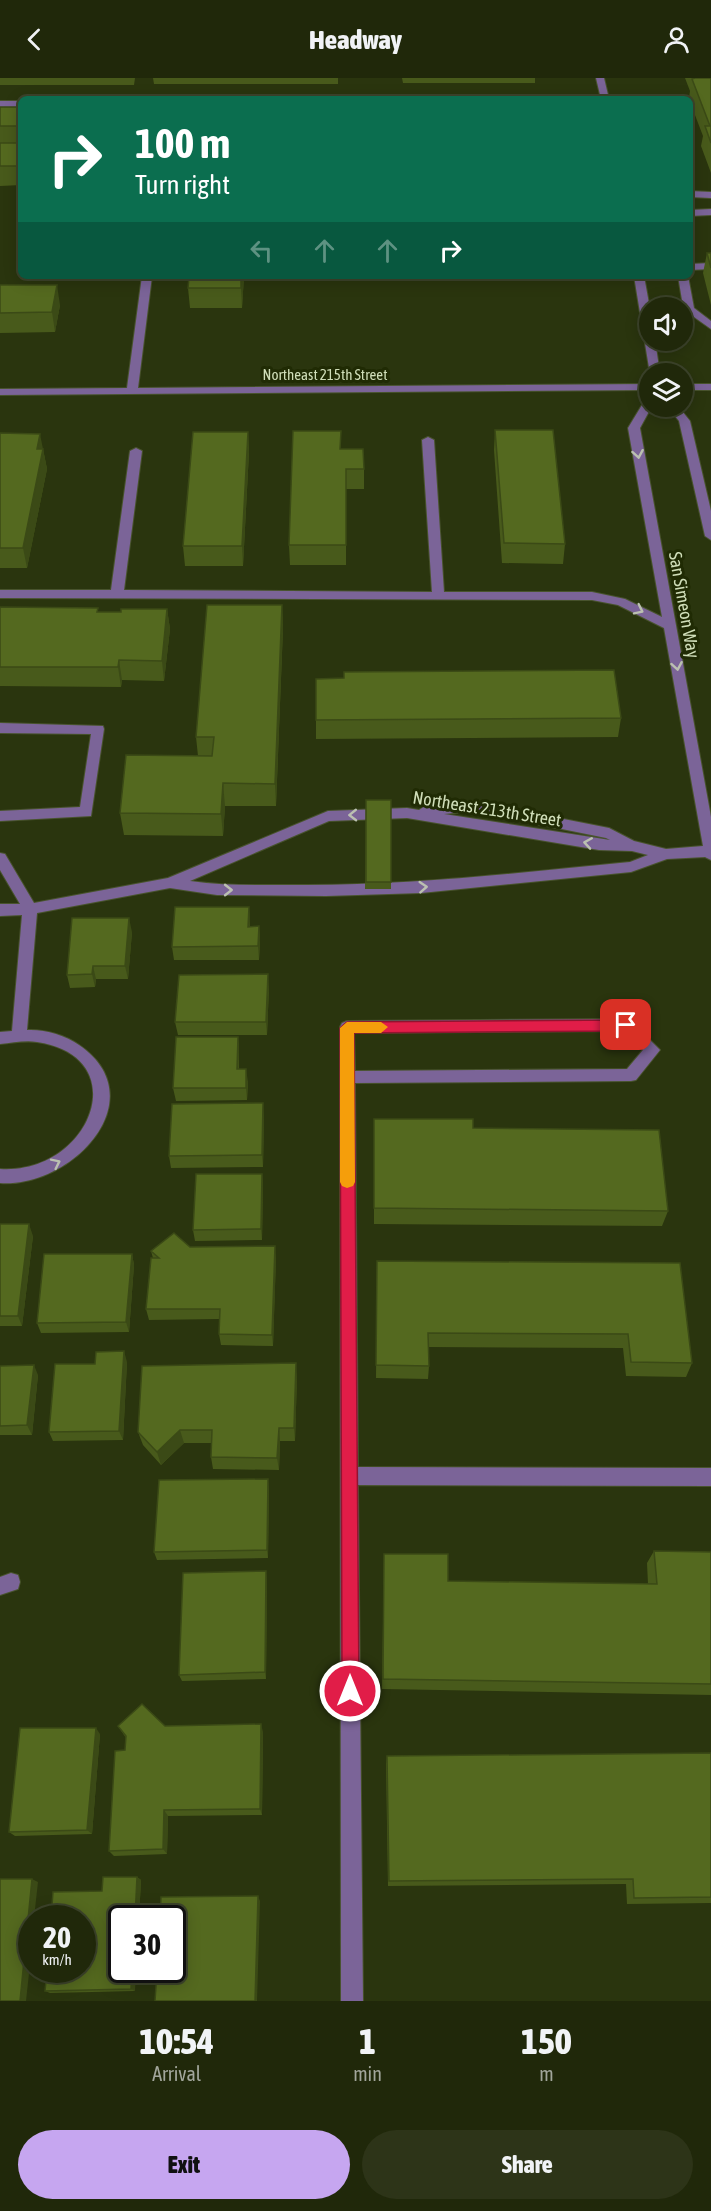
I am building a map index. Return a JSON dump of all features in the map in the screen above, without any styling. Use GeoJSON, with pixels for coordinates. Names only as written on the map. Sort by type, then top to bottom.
{"type":"FeatureCollection","features":[{"type":"Feature","properties":{"kind":"street"},"geometry":{"type":"LineString","coordinates":[[600,78],[603,96]]}},
{"type":"Feature","properties":{"kind":"street"},"geometry":{"type":"LineString","coordinates":[[0,104],[18,104]]}},
{"type":"Feature","properties":{"kind":"street"},"geometry":{"type":"LineString","coordinates":[[693,194],[711,195]]}},
{"type":"Feature","properties":{"kind":"street"},"geometry":{"type":"LineString","coordinates":[[693,213],[711,212]]}},
{"type":"Feature","properties":{"kind":"street"},"geometry":{"type":"LineString","coordinates":[[693,267],[711,266]]}},
{"type":"Feature","properties":{"kind":"street"},"geometry":{"type":"LineString","coordinates":[[132,391],[147,279]]}},
{"type":"Feature","properties":{"kind":"street"},"geometry":{"type":"LineString","coordinates":[[640,279],[644,297]]}},
{"type":"Feature","properties":{"kind":"street"},"geometry":{"type":"LineString","coordinates":[[683,279],[685,297]]}},
{"type":"Feature","properties":{"kind":"street"},"geometry":{"type":"LineString","coordinates":[[693,314],[711,326]]}},
{"type":"Feature","properties":{"kind":"street","name":"Northeast 215th Street"},"geometry":{"type":"LineString","coordinates":[[0,392],[639,387]]}},
{"type":"Feature","properties":{"kind":"street"},"geometry":{"type":"LineString","coordinates":[[693,387],[711,387]]}},
{"type":"Feature","properties":{"kind":"street","name":"San Simeon Way"},"geometry":{"type":"LineString","coordinates":[[640,417],[634,428],[711,852]]}},
{"type":"Feature","properties":{"kind":"street"},"geometry":{"type":"LineString","coordinates":[[681,417],[684,421],[711,536]]}},
{"type":"Feature","properties":{"kind":"street"},"geometry":{"type":"LineString","coordinates":[[428,440],[438,596]]}},
{"type":"Feature","properties":{"kind":"street"},"geometry":{"type":"LineString","coordinates":[[117,594],[136,451]]}},
{"type":"Feature","properties":{"kind":"street"},"geometry":{"type":"LineString","coordinates":[[0,594],[592,596],[621,602],[670,626]]}},
{"type":"Feature","properties":{"kind":"street"},"geometry":{"type":"LineString","coordinates":[[0,728],[98,729],[86,812],[0,816]]}},
{"type":"Feature","properties":{"kind":"street","name":"Northeast 213th Street"},"geometry":{"type":"LineString","coordinates":[[0,910],[30,909],[170,883],[328,816],[407,813],[599,845],[632,846],[666,854],[711,852]]}},
{"type":"Feature","properties":{"kind":"street","name":"Northeast 213th Street"},"geometry":{"type":"LineString","coordinates":[[170,883],[217,890],[326,891],[421,888],[631,867],[666,854]]}},
{"type":"Feature","properties":{"kind":"street"},"geometry":{"type":"LineString","coordinates":[[0,858],[30,909],[19,1034]]}},
{"type":"Feature","properties":{"kind":"street"},"geometry":{"type":"LineString","coordinates":[[347,1077],[631,1075],[652,1050],[626,1025],[347,1028],[347,1077],[349,1476],[352,2001]]}},
{"type":"Feature","properties":{"kind":"street"},"geometry":{"type":"LineString","coordinates":[[0,1038],[19,1034],[45,1035],[69,1043],[87,1057],[99,1076],[102,1098],[98,1121],[84,1142],[64,1160],[37,1172],[0,1176]]}},
{"type":"Feature","properties":{"kind":"street"},"geometry":{"type":"LineString","coordinates":[[349,1476],[711,1477]]}},
{"type":"Feature","properties":{"kind":"building"},"geometry":{"type":"Polygon","coordinates":[[[711,78],[711,143],[705,126],[710,126],[692,79],[711,78]]]}},
{"type":"Feature","properties":{"kind":"building"},"geometry":{"type":"Polygon","coordinates":[[[0,107],[18,107],[18,126],[0,126],[0,107]]]}},
{"type":"Feature","properties":{"kind":"building"},"geometry":{"type":"Polygon","coordinates":[[[0,143],[18,143],[18,166],[0,166],[0,143]]]}},
{"type":"Feature","properties":{"kind":"building"},"geometry":{"type":"Polygon","coordinates":[[[707,253],[711,253],[711,268],[707,253]]]}},
{"type":"Feature","properties":{"kind":"building"},"geometry":{"type":"Polygon","coordinates":[[[189,279],[241,279],[241,288],[188,288],[189,279]]]}},
{"type":"Feature","properties":{"kind":"building"},"geometry":{"type":"Polygon","coordinates":[[[0,285],[57,285],[52,312],[0,313],[0,285]]]}},
{"type":"Feature","properties":{"kind":"building"},"geometry":{"type":"Polygon","coordinates":[[[495,430],[553,430],[565,544],[504,543],[495,430]]]}},
{"type":"Feature","properties":{"kind":"building"},"geometry":{"type":"Polygon","coordinates":[[[293,431],[341,431],[340,449],[363,449],[364,469],[346,469],[346,545],[289,545],[293,431]]]}},
{"type":"Feature","properties":{"kind":"building"},"geometry":{"type":"Polygon","coordinates":[[[193,432],[248,432],[242,546],[183,546],[193,432]]]}},
{"type":"Feature","properties":{"kind":"building"},"geometry":{"type":"Polygon","coordinates":[[[0,433],[40,434],[37,449],[43,449],[23,548],[0,548],[0,433]]]}},
{"type":"Feature","properties":{"kind":"building"},"geometry":{"type":"Polygon","coordinates":[[[207,605],[282,605],[275,784],[223,783],[221,814],[120,813],[126,755],[212,756],[214,737],[196,737],[207,605]]]}},
{"type":"Feature","properties":{"kind":"building"},"geometry":{"type":"Polygon","coordinates":[[[0,607],[98,608],[97,612],[121,612],[121,609],[167,609],[162,661],[119,660],[118,667],[0,667],[0,607]]]}},
{"type":"Feature","properties":{"kind":"building"},"geometry":{"type":"Polygon","coordinates":[[[614,670],[621,718],[316,720],[316,679],[344,678],[344,672],[614,670]]]}},
{"type":"Feature","properties":{"kind":"building"},"geometry":{"type":"Polygon","coordinates":[[[366,800],[391,800],[391,882],[366,882],[366,800]]]}},
{"type":"Feature","properties":{"kind":"building"},"geometry":{"type":"Polygon","coordinates":[[[175,907],[249,907],[248,927],[259,926],[258,946],[172,947],[175,907]]]}},
{"type":"Feature","properties":{"kind":"building"},"geometry":{"type":"Polygon","coordinates":[[[72,918],[129,918],[125,966],[93,966],[92,974],[67,975],[72,918]]]}},
{"type":"Feature","properties":{"kind":"building"},"geometry":{"type":"Polygon","coordinates":[[[268,974],[266,1022],[175,1022],[179,975],[268,974]]]}},
{"type":"Feature","properties":{"kind":"building"},"geometry":{"type":"Polygon","coordinates":[[[176,1037],[238,1037],[237,1069],[246,1069],[246,1088],[173,1088],[176,1037]]]}},
{"type":"Feature","properties":{"kind":"building"},"geometry":{"type":"Polygon","coordinates":[[[263,1103],[262,1155],[169,1156],[172,1104],[263,1103]]]}},
{"type":"Feature","properties":{"kind":"building"},"geometry":{"type":"Polygon","coordinates":[[[374,1119],[473,1119],[473,1128],[659,1130],[668,1211],[374,1208],[374,1119]]]}},
{"type":"Feature","properties":{"kind":"building"},"geometry":{"type":"Polygon","coordinates":[[[196,1174],[262,1174],[261,1229],[193,1230],[196,1174]]]}},
{"type":"Feature","properties":{"kind":"building"},"geometry":{"type":"Polygon","coordinates":[[[0,1224],[29,1224],[18,1316],[0,1316],[0,1224]]]}},
{"type":"Feature","properties":{"kind":"building"},"geometry":{"type":"Polygon","coordinates":[[[174,1233],[190,1247],[275,1246],[272,1335],[219,1334],[220,1309],[146,1309],[151,1258],[159,1258],[151,1251],[174,1233]]]}},
{"type":"Feature","properties":{"kind":"building"},"geometry":{"type":"Polygon","coordinates":[[[44,1254],[132,1254],[126,1322],[37,1323],[44,1254]]]}},
{"type":"Feature","properties":{"kind":"building"},"geometry":{"type":"Polygon","coordinates":[[[377,1261],[680,1263],[692,1363],[631,1362],[628,1334],[428,1333],[429,1366],[376,1365],[377,1261]]]}},
{"type":"Feature","properties":{"kind":"building"},"geometry":{"type":"Polygon","coordinates":[[[124,1351],[119,1431],[49,1432],[55,1364],[95,1364],[96,1352],[124,1351]]]}},
{"type":"Feature","properties":{"kind":"building"},"geometry":{"type":"Polygon","coordinates":[[[296,1363],[294,1428],[279,1428],[277,1458],[211,1457],[212,1430],[180,1430],[157,1452],[138,1432],[142,1366],[296,1363]]]}},
{"type":"Feature","properties":{"kind":"building"},"geometry":{"type":"Polygon","coordinates":[[[34,1365],[27,1425],[0,1426],[0,1366],[34,1365]]]}},
{"type":"Feature","properties":{"kind":"building"},"geometry":{"type":"Polygon","coordinates":[[[268,1479],[267,1550],[154,1552],[159,1480],[268,1479]]]}},
{"type":"Feature","properties":{"kind":"building"},"geometry":{"type":"Polygon","coordinates":[[[654,1551],[711,1552],[711,1684],[383,1679],[384,1554],[448,1554],[448,1581],[657,1584],[654,1551]]]}},
{"type":"Feature","properties":{"kind":"building"},"geometry":{"type":"Polygon","coordinates":[[[266,1571],[265,1672],[179,1675],[183,1573],[266,1571]]]}},
{"type":"Feature","properties":{"kind":"building"},"geometry":{"type":"Polygon","coordinates":[[[142,1704],[165,1726],[261,1724],[260,1809],[164,1810],[163,1849],[109,1851],[115,1751],[125,1750],[126,1736],[118,1726],[142,1704]]]}},
{"type":"Feature","properties":{"kind":"building"},"geometry":{"type":"Polygon","coordinates":[[[20,1728],[96,1728],[87,1830],[9,1832],[20,1728]]]}},
{"type":"Feature","properties":{"kind":"building"},"geometry":{"type":"Polygon","coordinates":[[[711,1753],[711,1897],[634,1898],[633,1879],[389,1881],[387,1756],[711,1753]]]}},
{"type":"Feature","properties":{"kind":"building"},"geometry":{"type":"Polygon","coordinates":[[[103,1877],[137,1877],[136,1905],[108,1905],[108,1983],[131,1983],[131,1989],[45,1991],[46,1983],[96,1983],[96,1905],[52,1905],[53,1892],[102,1891],[103,1877]]]}},
{"type":"Feature","properties":{"kind":"building"},"geometry":{"type":"Polygon","coordinates":[[[0,1879],[32,1879],[29,1905],[18,1905],[18,1983],[22,1983],[20,2001],[0,2001],[0,1879]]]}},
{"type":"Feature","properties":{"kind":"building"},"geometry":{"type":"Polygon","coordinates":[[[258,1896],[255,2001],[155,2001],[156,1983],[186,1983],[186,1905],[161,1905],[161,1897],[258,1896]]]}},
{"type":"Feature","properties":{"kind":"slow traffic"},"geometry":{"type":"LineString","coordinates":[[347,1182],[347,1028],[381,1027]]}},
{"type":"Feature","properties":{"kind":"route"},"geometry":{"type":"LineString","coordinates":[[350,1691],[347,1028],[626,1025]]}}]}
